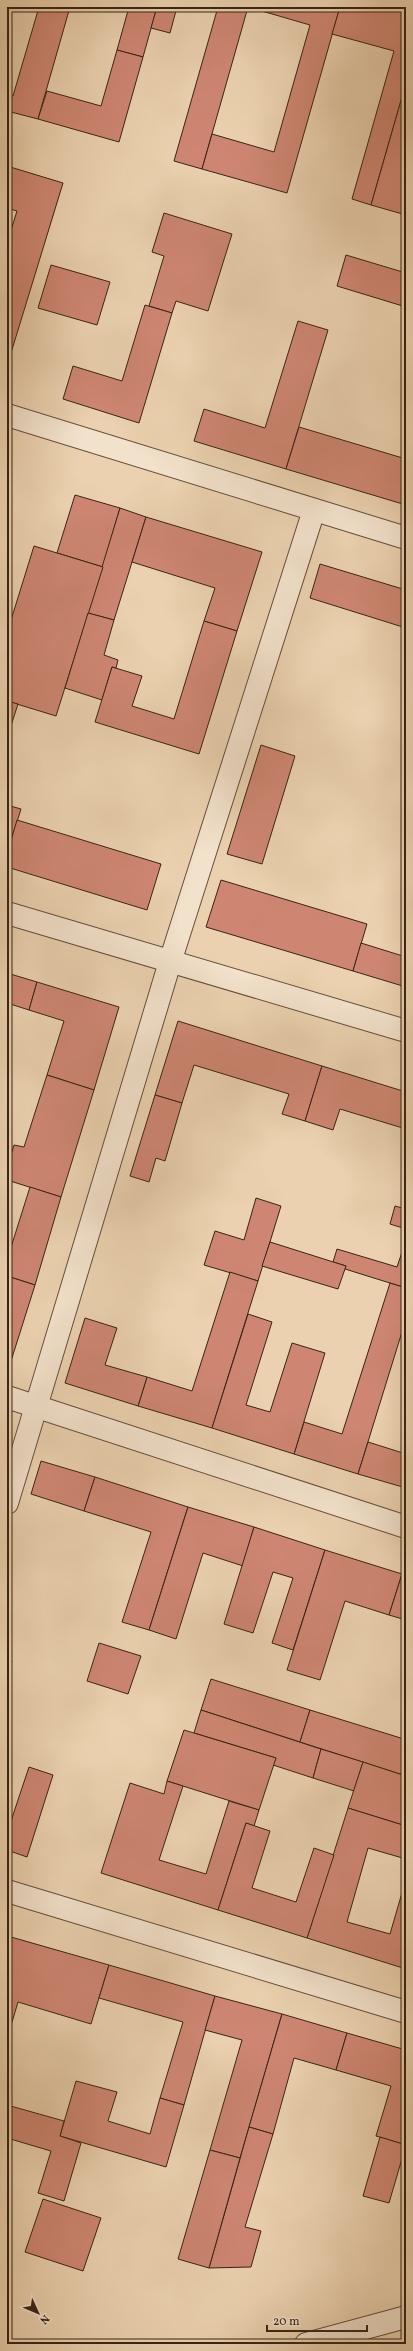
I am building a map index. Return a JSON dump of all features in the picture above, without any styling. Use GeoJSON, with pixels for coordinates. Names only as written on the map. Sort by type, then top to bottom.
{"type":"FeatureCollection","features":[{"type":"Feature","properties":{"kind":"street"},"geometry":{"type":"LineString","coordinates":[[7,415],[406,538]]}},
{"type":"Feature","properties":{"kind":"street"},"geometry":{"type":"LineString","coordinates":[[7,1503],[170,962],[314,510]]}},
{"type":"Feature","properties":{"kind":"street"},"geometry":{"type":"LineString","coordinates":[[7,913],[406,1031]]}},
{"type":"Feature","properties":{"kind":"street"},"geometry":{"type":"LineString","coordinates":[[7,1397],[406,1527]]}},
{"type":"Feature","properties":{"kind":"street"},"geometry":{"type":"LineString","coordinates":[[7,1891],[406,2012]]}},
{"type":"Feature","properties":{"kind":"street"},"geometry":{"type":"LineString","coordinates":[[306,2344],[406,2317]]}},
{"type":"Feature","properties":{"kind":"building"},"geometry":{"type":"Polygon","coordinates":[[[39,7],[70,7],[38,119],[7,111],[7,94],[13,96],[39,7]]]}},
{"type":"Feature","properties":{"kind":"building"},"geometry":{"type":"Polygon","coordinates":[[[129,7],[157,7],[143,57],[117,50],[129,7]]]}},
{"type":"Feature","properties":{"kind":"building"},"geometry":{"type":"Polygon","coordinates":[[[157,7],[177,7],[170,33],[151,28],[157,7]]]}},
{"type":"Feature","properties":{"kind":"building"},"geometry":{"type":"Polygon","coordinates":[[[218,7],[248,7],[202,169],[174,161],[218,7]]]}},
{"type":"Feature","properties":{"kind":"building"},"geometry":{"type":"Polygon","coordinates":[[[248,7],[340,7],[287,193],[202,169],[212,134],[274,152],[310,25],[248,7]]]}},
{"type":"Feature","properties":{"kind":"building"},"geometry":{"type":"Polygon","coordinates":[[[340,7],[406,7],[406,83],[371,205],[352,199],[394,51],[332,34],[340,7]]]}},
{"type":"Feature","properties":{"kind":"building"},"geometry":{"type":"Polygon","coordinates":[[[117,50],[143,57],[119,142],[38,119],[47,91],[101,106],[117,50]]]}},
{"type":"Feature","properties":{"kind":"building"},"geometry":{"type":"Polygon","coordinates":[[[406,83],[406,215],[371,205],[406,83]]]}},
{"type":"Feature","properties":{"kind":"building"},"geometry":{"type":"Polygon","coordinates":[[[7,166],[63,183],[7,366],[7,243],[17,211],[7,208],[7,166]]]}},
{"type":"Feature","properties":{"kind":"building"},"geometry":{"type":"Polygon","coordinates":[[[164,213],[232,234],[208,311],[176,301],[172,313],[149,306],[164,256],[152,252],[164,213]]]}},
{"type":"Feature","properties":{"kind":"building"},"geometry":{"type":"Polygon","coordinates":[[[346,255],[406,273],[406,307],[337,286],[346,255]]]}},
{"type":"Feature","properties":{"kind":"building"},"geometry":{"type":"Polygon","coordinates":[[[51,265],[110,282],[97,325],[38,308],[51,265]]]}},
{"type":"Feature","properties":{"kind":"building"},"geometry":{"type":"Polygon","coordinates":[[[145,305],[172,313],[139,423],[63,399],[73,366],[122,381],[145,305]]]}},
{"type":"Feature","properties":{"kind":"building"},"geometry":{"type":"Polygon","coordinates":[[[298,321],[328,330],[286,469],[194,441],[204,409],[265,428],[298,321]]]}},
{"type":"Feature","properties":{"kind":"building"},"geometry":{"type":"Polygon","coordinates":[[[299,427],[406,459],[406,505],[286,469],[299,427]]]}},
{"type":"Feature","properties":{"kind":"building"},"geometry":{"type":"Polygon","coordinates":[[[75,495],[120,508],[103,567],[57,553],[75,495]]]}},
{"type":"Feature","properties":{"kind":"building"},"geometry":{"type":"Polygon","coordinates":[[[120,508],[146,517],[114,620],[88,613],[120,508]]]}},
{"type":"Feature","properties":{"kind":"building"},"geometry":{"type":"Polygon","coordinates":[[[146,517],[262,552],[237,631],[204,621],[215,588],[132,562],[146,517]]]}},
{"type":"Feature","properties":{"kind":"building"},"geometry":{"type":"Polygon","coordinates":[[[34,546],[103,567],[56,716],[7,701],[7,633],[34,546]]]}},
{"type":"Feature","properties":{"kind":"building"},"geometry":{"type":"Polygon","coordinates":[[[320,564],[406,590],[406,628],[310,598],[320,564]]]}},
{"type":"Feature","properties":{"kind":"building"},"geometry":{"type":"Polygon","coordinates":[[[88,613],[114,620],[104,655],[118,660],[116,668],[112,667],[102,700],[65,688],[88,613]]]}},
{"type":"Feature","properties":{"kind":"building"},"geometry":{"type":"Polygon","coordinates":[[[204,621],[237,631],[199,754],[95,722],[112,667],[142,676],[132,706],[174,719],[204,621]]]}},
{"type":"Feature","properties":{"kind":"building"},"geometry":{"type":"Polygon","coordinates":[[[7,701],[18,704],[7,738],[7,701]]]}},
{"type":"Feature","properties":{"kind":"building"},"geometry":{"type":"Polygon","coordinates":[[[261,745],[295,756],[262,864],[227,854],[261,745]]]}},
{"type":"Feature","properties":{"kind":"building"},"geometry":{"type":"Polygon","coordinates":[[[7,805],[21,809],[7,854],[7,805]]]}},
{"type":"Feature","properties":{"kind":"building"},"geometry":{"type":"Polygon","coordinates":[[[17,820],[161,864],[147,910],[7,867],[7,854],[17,820]]]}},
{"type":"Feature","properties":{"kind":"building"},"geometry":{"type":"Polygon","coordinates":[[[221,880],[367,924],[353,971],[206,927],[221,880]]]}},
{"type":"Feature","properties":{"kind":"building"},"geometry":{"type":"Polygon","coordinates":[[[361,943],[406,957],[406,987],[353,971],[361,943]]]}},
{"type":"Feature","properties":{"kind":"building"},"geometry":{"type":"Polygon","coordinates":[[[7,973],[37,982],[29,1010],[7,1003],[7,973]]]}},
{"type":"Feature","properties":{"kind":"building"},"geometry":{"type":"Polygon","coordinates":[[[37,982],[119,1007],[94,1090],[47,1075],[64,1021],[29,1010],[37,982]]]}},
{"type":"Feature","properties":{"kind":"building"},"geometry":{"type":"Polygon","coordinates":[[[178,1021],[322,1066],[305,1121],[282,1114],[289,1094],[194,1065],[182,1103],[155,1095],[178,1021]]]}},
{"type":"Feature","properties":{"kind":"building"},"geometry":{"type":"Polygon","coordinates":[[[322,1066],[406,1092],[406,1129],[340,1109],[333,1130],[305,1121],[322,1066]]]}},
{"type":"Feature","properties":{"kind":"building"},"geometry":{"type":"Polygon","coordinates":[[[47,1075],[94,1090],[61,1197],[7,1180],[7,1168],[14,1145],[24,1147],[47,1075]]]}},
{"type":"Feature","properties":{"kind":"building"},"geometry":{"type":"Polygon","coordinates":[[[155,1095],[182,1103],[165,1161],[156,1158],[149,1182],[130,1176],[155,1095]]]}},
{"type":"Feature","properties":{"kind":"building"},"geometry":{"type":"Polygon","coordinates":[[[30,1187],[61,1197],[35,1285],[7,1276],[7,1260],[30,1187]]]}},
{"type":"Feature","properties":{"kind":"building"},"geometry":{"type":"Polygon","coordinates":[[[256,1198],[281,1206],[258,1281],[204,1265],[215,1231],[244,1240],[256,1198]]]}},
{"type":"Feature","properties":{"kind":"building"},"geometry":{"type":"Polygon","coordinates":[[[395,1206],[406,1209],[406,1229],[390,1224],[395,1206]]]}},
{"type":"Feature","properties":{"kind":"building"},"geometry":{"type":"Polygon","coordinates":[[[406,1240],[406,1288],[345,1269],[346,1266],[333,1262],[337,1249],[397,1267],[406,1240]]]}},
{"type":"Feature","properties":{"kind":"building"},"geometry":{"type":"Polygon","coordinates":[[[270,1242],[346,1266],[338,1289],[262,1266],[270,1242]]]}},
{"type":"Feature","properties":{"kind":"building"},"geometry":{"type":"Polygon","coordinates":[[[230,1272],[258,1281],[212,1428],[138,1406],[147,1377],[192,1391],[230,1272]]]}},
{"type":"Feature","properties":{"kind":"building"},"geometry":{"type":"Polygon","coordinates":[[[7,1276],[35,1285],[11,1361],[7,1360],[7,1276]]]}},
{"type":"Feature","properties":{"kind":"building"},"geometry":{"type":"Polygon","coordinates":[[[390,1283],[406,1288],[406,1319],[358,1474],[294,1454],[304,1422],[342,1434],[390,1283]]]}},
{"type":"Feature","properties":{"kind":"building"},"geometry":{"type":"Polygon","coordinates":[[[248,1314],[272,1322],[246,1405],[270,1412],[292,1343],[325,1353],[294,1454],[212,1428],[248,1314]]]}},
{"type":"Feature","properties":{"kind":"building"},"geometry":{"type":"Polygon","coordinates":[[[85,1318],[117,1328],[105,1365],[147,1377],[138,1406],[65,1383],[85,1318]]]}},
{"type":"Feature","properties":{"kind":"building"},"geometry":{"type":"Polygon","coordinates":[[[368,1442],[406,1454],[406,1488],[358,1474],[368,1442]]]}},
{"type":"Feature","properties":{"kind":"building"},"geometry":{"type":"Polygon","coordinates":[[[41,1461],[95,1477],[84,1511],[31,1494],[41,1461]]]}},
{"type":"Feature","properties":{"kind":"building"},"geometry":{"type":"Polygon","coordinates":[[[95,1477],[188,1507],[149,1630],[122,1622],[151,1532],[84,1511],[95,1477]]]}},
{"type":"Feature","properties":{"kind":"building"},"geometry":{"type":"Polygon","coordinates":[[[188,1507],[254,1527],[243,1566],[203,1553],[176,1639],[149,1630],[188,1507]]]}},
{"type":"Feature","properties":{"kind":"building"},"geometry":{"type":"Polygon","coordinates":[[[254,1527],[325,1550],[293,1650],[272,1643],[293,1578],[273,1572],[253,1633],[224,1624],[254,1527]]]}},
{"type":"Feature","properties":{"kind":"building"},"geometry":{"type":"Polygon","coordinates":[[[325,1550],[402,1574],[389,1615],[345,1601],[320,1680],[287,1670],[325,1550]]]}},
{"type":"Feature","properties":{"kind":"building"},"geometry":{"type":"Polygon","coordinates":[[[402,1574],[406,1575],[406,1620],[389,1615],[402,1574]]]}},
{"type":"Feature","properties":{"kind":"building"},"geometry":{"type":"Polygon","coordinates":[[[99,1643],[141,1656],[128,1694],[87,1681],[99,1643]]]}},
{"type":"Feature","properties":{"kind":"building"},"geometry":{"type":"Polygon","coordinates":[[[7,1659],[12,1661],[7,1677],[7,1659]]]}},
{"type":"Feature","properties":{"kind":"building"},"geometry":{"type":"Polygon","coordinates":[[[211,1679],[310,1710],[300,1742],[201,1710],[211,1679]]]}},
{"type":"Feature","properties":{"kind":"building"},"geometry":{"type":"Polygon","coordinates":[[[201,1710],[321,1749],[313,1778],[273,1765],[276,1758],[194,1733],[201,1710]]]}},
{"type":"Feature","properties":{"kind":"building"},"geometry":{"type":"Polygon","coordinates":[[[310,1710],[404,1739],[406,1734],[406,1776],[300,1742],[310,1710]]]}},
{"type":"Feature","properties":{"kind":"building"},"geometry":{"type":"Polygon","coordinates":[[[184,1730],[276,1758],[259,1810],[167,1781],[184,1730]]]}},
{"type":"Feature","properties":{"kind":"building"},"geometry":{"type":"Polygon","coordinates":[[[321,1749],[363,1762],[354,1791],[313,1778],[321,1749]]]}},
{"type":"Feature","properties":{"kind":"building"},"geometry":{"type":"Polygon","coordinates":[[[363,1762],[406,1776],[406,1826],[348,1808],[363,1762]]]}},
{"type":"Feature","properties":{"kind":"building"},"geometry":{"type":"Polygon","coordinates":[[[29,1767],[53,1775],[27,1857],[7,1850],[7,1819],[11,1821],[29,1767]]]}},
{"type":"Feature","properties":{"kind":"building"},"geometry":{"type":"Polygon","coordinates":[[[167,1781],[183,1786],[159,1860],[206,1874],[229,1801],[259,1810],[254,1826],[246,1823],[218,1910],[101,1873],[130,1783],[164,1794],[167,1781]]]}},
{"type":"Feature","properties":{"kind":"building"},"geometry":{"type":"Polygon","coordinates":[[[348,1808],[406,1826],[406,1859],[368,1848],[347,1922],[390,1934],[406,1879],[406,1969],[307,1938],[348,1808]]]}},
{"type":"Feature","properties":{"kind":"building"},"geometry":{"type":"Polygon","coordinates":[[[246,1823],[270,1831],[252,1888],[296,1902],[314,1848],[334,1855],[307,1938],[218,1910],[246,1823]]]}},
{"type":"Feature","properties":{"kind":"building"},"geometry":{"type":"Polygon","coordinates":[[[7,1936],[11,1937],[7,1950],[7,1936]]]}},
{"type":"Feature","properties":{"kind":"building"},"geometry":{"type":"Polygon","coordinates":[[[11,1937],[109,1965],[91,2024],[18,2002],[7,2039],[7,1950],[11,1937]]]}},
{"type":"Feature","properties":{"kind":"building"},"geometry":{"type":"Polygon","coordinates":[[[109,1965],[215,1996],[184,2105],[160,2098],[183,2022],[99,1998],[109,1965]]]}},
{"type":"Feature","properties":{"kind":"building"},"geometry":{"type":"Polygon","coordinates":[[[215,1996],[282,2014],[240,2158],[210,2150],[242,2040],[205,2030],[215,1996]]]}},
{"type":"Feature","properties":{"kind":"building"},"geometry":{"type":"Polygon","coordinates":[[[282,2014],[347,2033],[336,2070],[294,2058],[273,2134],[249,2127],[282,2014]]]}},
{"type":"Feature","properties":{"kind":"building"},"geometry":{"type":"Polygon","coordinates":[[[347,2033],[406,2050],[406,2145],[376,2136],[391,2086],[336,2070],[347,2033]]]}},
{"type":"Feature","properties":{"kind":"building"},"geometry":{"type":"Polygon","coordinates":[[[76,2081],[117,2092],[108,2121],[150,2134],[160,2098],[184,2105],[166,2167],[60,2136],[76,2081]]]}},
{"type":"Feature","properties":{"kind":"building"},"geometry":{"type":"Polygon","coordinates":[[[7,2105],[64,2121],[60,2136],[81,2143],[64,2201],[38,2193],[51,2151],[7,2138],[7,2105]]]}},
{"type":"Feature","properties":{"kind":"building"},"geometry":{"type":"Polygon","coordinates":[[[249,2127],[273,2134],[245,2227],[261,2231],[251,2267],[209,2268],[249,2127]]]}},
{"type":"Feature","properties":{"kind":"building"},"geometry":{"type":"Polygon","coordinates":[[[380,2137],[406,2145],[389,2203],[363,2196],[380,2137]]]}},
{"type":"Feature","properties":{"kind":"building"},"geometry":{"type":"Polygon","coordinates":[[[210,2150],[240,2158],[209,2268],[178,2259],[210,2150]]]}},
{"type":"Feature","properties":{"kind":"building"},"geometry":{"type":"Polygon","coordinates":[[[43,2199],[101,2218],[83,2271],[25,2252],[43,2199]]]}}]}
